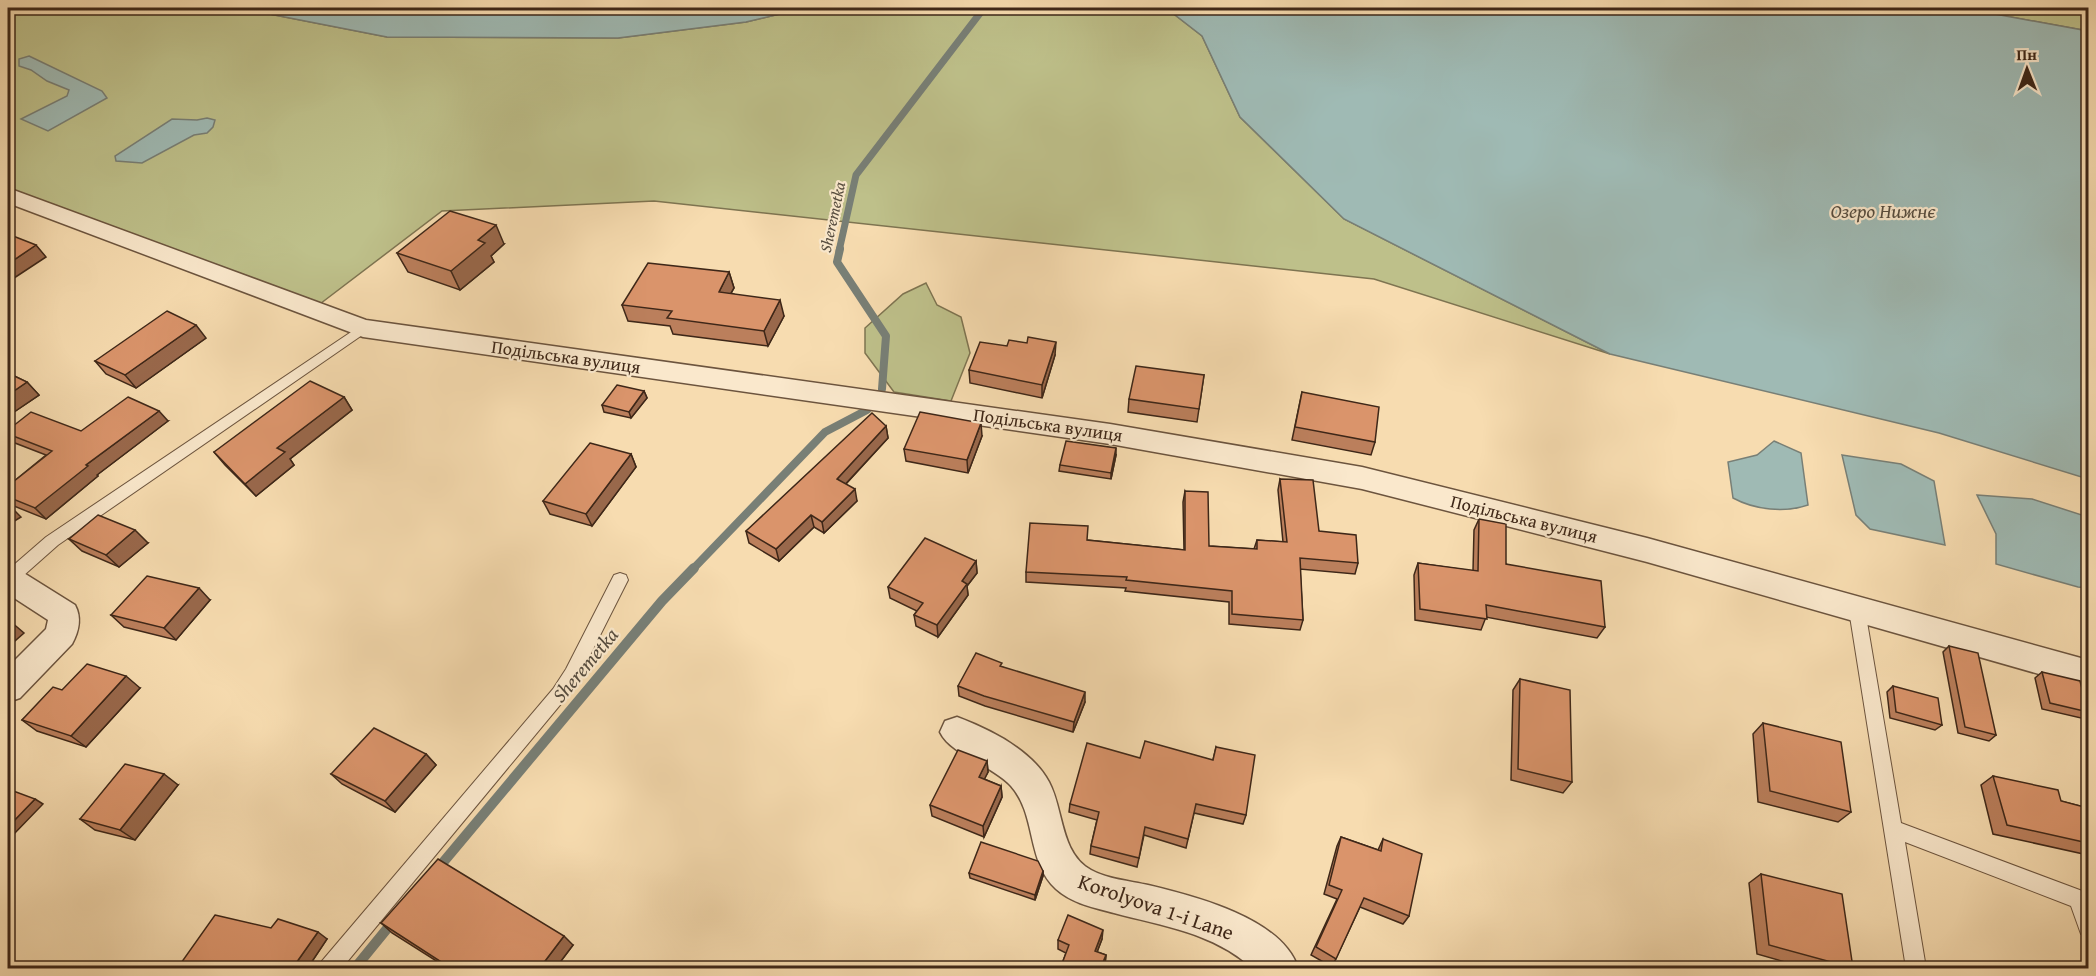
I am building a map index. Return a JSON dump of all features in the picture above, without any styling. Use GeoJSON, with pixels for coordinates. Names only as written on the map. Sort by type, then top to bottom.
{"type":"FeatureCollection","features":[{"type":"Feature","properties":{"kind":"street"},"geometry":{"type":"LineString","coordinates":[[8,219],[19,200]]}},
{"type":"Feature","properties":{"kind":"street","name":"Подільська вулиця"},"geometry":{"type":"LineString","coordinates":[[19,200],[363,328],[1110,434],[1362,478],[1647,550],[2088,674]]}},
{"type":"Feature","properties":{"kind":"street"},"geometry":{"type":"LineString","coordinates":[[8,579],[64,614],[61,634],[8,688]]}},
{"type":"Feature","properties":{"kind":"street","name":"Korolyova 1-i Lane"},"geometry":{"type":"LineString","coordinates":[[957,732],[1010,763],[1024,775],[1037,794],[1056,860],[1069,877],[1101,891],[1228,928],[1247,939],[1279,969]]}},
{"type":"Feature","properties":{"kind":"lane"},"geometry":{"type":"LineString","coordinates":[[8,579],[52,541],[363,328]]}},
{"type":"Feature","properties":{"kind":"lane"},"geometry":{"type":"LineString","coordinates":[[328,969],[559,694],[572,674],[620,580]]}},
{"type":"Feature","properties":{"kind":"lane"},"geometry":{"type":"LineString","coordinates":[[1857,610],[1916,969]]}},
{"type":"Feature","properties":{"kind":"lane"},"geometry":{"type":"LineString","coordinates":[[1893,829],[2078,899],[2088,927]]}},
{"type":"Feature","properties":{"kind":"green space"},"geometry":{"type":"Polygon","coordinates":[[[8,8],[239,8],[387,37],[618,38],[746,22],[805,8],[1166,8],[1202,36],[1240,117],[1344,219],[1610,354],[1374,279],[654,201],[442,211],[312,310],[8,195],[8,8]]]}},
{"type":"Feature","properties":{"kind":"green space"},"geometry":{"type":"Polygon","coordinates":[[[1962,8],[2088,8],[2088,31],[1962,8]]]}},
{"type":"Feature","properties":{"kind":"green space"},"geometry":{"type":"Polygon","coordinates":[[[926,283],[937,305],[961,317],[970,353],[951,401],[894,392],[865,353],[865,328],[903,294],[926,283]]]}},
{"type":"Feature","properties":{"kind":"water"},"geometry":{"type":"Polygon","coordinates":[[[239,8],[805,8],[746,22],[618,38],[387,37],[239,8]]]}},
{"type":"Feature","properties":{"kind":"water","name":"Озеро Нижнє"},"geometry":{"type":"Polygon","coordinates":[[[1166,8],[1962,8],[2088,31],[2088,479],[1939,433],[1610,354],[1344,219],[1240,117],[1202,36],[1166,8]]]}},
{"type":"Feature","properties":{"kind":"water"},"geometry":{"type":"Polygon","coordinates":[[[29,56],[102,91],[107,98],[48,131],[21,119],[67,96],[69,90],[19,66],[19,59],[29,56]]]}},
{"type":"Feature","properties":{"kind":"water"},"geometry":{"type":"Polygon","coordinates":[[[207,118],[215,120],[213,127],[207,133],[194,135],[142,163],[116,161],[115,156],[172,119],[207,118]]]}},
{"type":"Feature","properties":{"kind":"water"},"geometry":{"type":"Polygon","coordinates":[[[1774,441],[1801,453],[1808,505],[1790,509],[1770,509],[1760,508],[1733,498],[1728,462],[1757,455],[1774,441]]]}},
{"type":"Feature","properties":{"kind":"water"},"geometry":{"type":"Polygon","coordinates":[[[1842,455],[1901,464],[1934,481],[1945,545],[1870,529],[1856,515],[1842,455]]]}},
{"type":"Feature","properties":{"kind":"water"},"geometry":{"type":"Polygon","coordinates":[[[1977,495],[2032,499],[2088,517],[2088,588],[1996,564],[1996,534],[1977,495]]]}},
{"type":"Feature","properties":{"kind":"building"},"geometry":{"type":"Polygon","coordinates":[[[450,211],[496,225],[478,240],[485,243],[451,271],[397,253],[450,211]]]}},
{"type":"Feature","properties":{"kind":"building"},"geometry":{"type":"Polygon","coordinates":[[[8,234],[36,245],[8,264],[8,234]]]}},
{"type":"Feature","properties":{"kind":"building"},"geometry":{"type":"Polygon","coordinates":[[[648,263],[729,272],[719,292],[780,300],[764,331],[667,318],[672,311],[622,305],[648,263]]]}},
{"type":"Feature","properties":{"kind":"building"},"geometry":{"type":"Polygon","coordinates":[[[167,311],[196,325],[125,375],[95,361],[167,311]]]}},
{"type":"Feature","properties":{"kind":"building"},"geometry":{"type":"Polygon","coordinates":[[[1028,337],[1056,342],[1042,385],[969,370],[980,342],[1007,346],[1009,340],[1027,343],[1028,337]]]}},
{"type":"Feature","properties":{"kind":"building"},"geometry":{"type":"Polygon","coordinates":[[[1136,366],[1204,375],[1199,409],[1129,399],[1136,366]]]}},
{"type":"Feature","properties":{"kind":"building"},"geometry":{"type":"Polygon","coordinates":[[[8,373],[27,382],[8,395],[8,373]]]}},
{"type":"Feature","properties":{"kind":"building"},"geometry":{"type":"Polygon","coordinates":[[[310,381],[344,397],[277,448],[285,452],[245,484],[214,452],[310,381]]]}},
{"type":"Feature","properties":{"kind":"building"},"geometry":{"type":"Polygon","coordinates":[[[617,385],[644,391],[629,412],[602,405],[617,385]]]}},
{"type":"Feature","properties":{"kind":"building"},"geometry":{"type":"Polygon","coordinates":[[[1302,392],[1379,407],[1375,442],[1295,427],[1302,392]]]}},
{"type":"Feature","properties":{"kind":"building"},"geometry":{"type":"Polygon","coordinates":[[[128,397],[159,411],[86,465],[88,466],[35,508],[8,497],[8,486],[52,451],[8,434],[8,430],[31,412],[81,431],[128,397]]]}},
{"type":"Feature","properties":{"kind":"building"},"geometry":{"type":"Polygon","coordinates":[[[920,412],[981,423],[967,460],[904,449],[920,412]]]}},
{"type":"Feature","properties":{"kind":"building"},"geometry":{"type":"Polygon","coordinates":[[[872,413],[886,426],[837,479],[855,489],[822,522],[811,515],[776,549],[746,531],[872,413]]]}},
{"type":"Feature","properties":{"kind":"building"},"geometry":{"type":"Polygon","coordinates":[[[1066,441],[1116,448],[1111,473],[1060,465],[1066,441]]]}},
{"type":"Feature","properties":{"kind":"building"},"geometry":{"type":"Polygon","coordinates":[[[590,443],[631,454],[586,514],[543,501],[590,443]]]}},
{"type":"Feature","properties":{"kind":"building"},"geometry":{"type":"Polygon","coordinates":[[[1280,479],[1313,480],[1319,531],[1356,535],[1358,563],[1300,558],[1303,620],[1232,614],[1232,591],[1126,580],[1127,577],[1026,572],[1030,523],[1088,526],[1087,540],[1185,550],[1185,491],[1208,492],[1209,546],[1257,549],[1257,540],[1287,542],[1280,479]]]}},
{"type":"Feature","properties":{"kind":"building"},"geometry":{"type":"Polygon","coordinates":[[[8,506],[14,510],[8,514],[8,506]]]}},
{"type":"Feature","properties":{"kind":"building"},"geometry":{"type":"Polygon","coordinates":[[[98,515],[135,530],[106,555],[69,539],[98,515]]]}},
{"type":"Feature","properties":{"kind":"building"},"geometry":{"type":"Polygon","coordinates":[[[1479,519],[1506,524],[1506,564],[1601,581],[1605,627],[1486,605],[1487,619],[1420,609],[1418,563],[1478,571],[1479,519]]]}},
{"type":"Feature","properties":{"kind":"building"},"geometry":{"type":"Polygon","coordinates":[[[925,538],[976,561],[962,581],[967,584],[937,625],[914,615],[923,603],[888,587],[925,538]]]}},
{"type":"Feature","properties":{"kind":"building"},"geometry":{"type":"Polygon","coordinates":[[[147,576],[199,588],[164,628],[111,615],[147,576]]]}},
{"type":"Feature","properties":{"kind":"building"},"geometry":{"type":"Polygon","coordinates":[[[1949,646],[1978,653],[1996,735],[1965,727],[1949,646]]]}},
{"type":"Feature","properties":{"kind":"building"},"geometry":{"type":"Polygon","coordinates":[[[976,653],[1002,663],[1000,666],[1085,692],[1074,722],[984,696],[958,686],[976,653]]]}},
{"type":"Feature","properties":{"kind":"building"},"geometry":{"type":"Polygon","coordinates":[[[87,664],[126,676],[71,736],[22,720],[53,687],[62,690],[87,664]]]}},
{"type":"Feature","properties":{"kind":"building"},"geometry":{"type":"Polygon","coordinates":[[[2042,672],[2080,681],[2088,712],[2050,703],[2042,672]]]}},
{"type":"Feature","properties":{"kind":"building"},"geometry":{"type":"Polygon","coordinates":[[[1520,679],[1570,690],[1572,782],[1518,769],[1520,679]]]}},
{"type":"Feature","properties":{"kind":"building"},"geometry":{"type":"Polygon","coordinates":[[[1893,686],[1938,698],[1942,725],[1896,712],[1893,686]]]}},
{"type":"Feature","properties":{"kind":"building"},"geometry":{"type":"Polygon","coordinates":[[[1763,723],[1841,742],[1851,812],[1770,791],[1763,723]]]}},
{"type":"Feature","properties":{"kind":"building"},"geometry":{"type":"Polygon","coordinates":[[[374,728],[426,754],[385,801],[331,774],[374,728]]]}},
{"type":"Feature","properties":{"kind":"building"},"geometry":{"type":"Polygon","coordinates":[[[1145,741],[1213,760],[1216,747],[1255,755],[1246,815],[1196,804],[1188,839],[1145,827],[1139,858],[1091,846],[1099,812],[1070,804],[1087,743],[1140,758],[1145,741]]]}},
{"type":"Feature","properties":{"kind":"building"},"geometry":{"type":"Polygon","coordinates":[[[958,750],[987,761],[979,777],[1001,786],[983,826],[930,805],[958,750]]]}},
{"type":"Feature","properties":{"kind":"building"},"geometry":{"type":"Polygon","coordinates":[[[125,764],[164,774],[120,830],[80,819],[125,764]]]}},
{"type":"Feature","properties":{"kind":"building"},"geometry":{"type":"Polygon","coordinates":[[[1993,776],[2058,790],[2061,801],[2088,808],[2088,843],[2007,825],[1993,776]]]}},
{"type":"Feature","properties":{"kind":"building"},"geometry":{"type":"Polygon","coordinates":[[[8,789],[35,799],[8,827],[8,789]]]}},
{"type":"Feature","properties":{"kind":"building"},"geometry":{"type":"Polygon","coordinates":[[[1341,837],[1381,851],[1383,839],[1422,854],[1409,916],[1364,898],[1336,959],[1316,947],[1342,890],[1329,885],[1341,837]]]}},
{"type":"Feature","properties":{"kind":"building"},"geometry":{"type":"Polygon","coordinates":[[[981,842],[1038,861],[1043,871],[1035,895],[969,873],[981,842]]]}},
{"type":"Feature","properties":{"kind":"building"},"geometry":{"type":"Polygon","coordinates":[[[438,859],[564,936],[539,969],[452,969],[381,923],[438,859]]]}},
{"type":"Feature","properties":{"kind":"building"},"geometry":{"type":"Polygon","coordinates":[[[1761,874],[1842,894],[1853,968],[1769,945],[1761,874]]]}},
{"type":"Feature","properties":{"kind":"building"},"geometry":{"type":"Polygon","coordinates":[[[215,915],[271,928],[278,919],[318,932],[294,966],[283,963],[279,969],[202,969],[181,963],[215,915]]]}},
{"type":"Feature","properties":{"kind":"building"},"geometry":{"type":"Polygon","coordinates":[[[1068,915],[1103,930],[1095,951],[1106,955],[1100,969],[1060,969],[1069,945],[1058,940],[1068,915]]]}},
{"type":"Feature","properties":{"kind":"building"},"geometry":{"type":"Polygon","coordinates":[[[1455,964],[1464,969],[1454,969],[1455,964]]]}},
{"type":"Feature","properties":{"kind":"waterway","name":"Sheremetka"},"geometry":{"type":"LineString","coordinates":[[839,251],[856,175],[984,8]]}},
{"type":"Feature","properties":{"kind":"waterway","name":"Sheremetka"},"geometry":{"type":"LineString","coordinates":[[840,249],[837,262],[886,336],[882,389]]}},
{"type":"Feature","properties":{"kind":"waterway","name":"Sheremetka"},"geometry":{"type":"LineString","coordinates":[[692,570],[825,432],[867,410]]}},
{"type":"Feature","properties":{"kind":"waterway","name":"Sheremetka"},"geometry":{"type":"LineString","coordinates":[[435,872],[662,601],[694,568]]}},
{"type":"Feature","properties":{"kind":"waterway","name":"Sheremetka"},"geometry":{"type":"LineString","coordinates":[[355,968],[395,919]]}}]}
